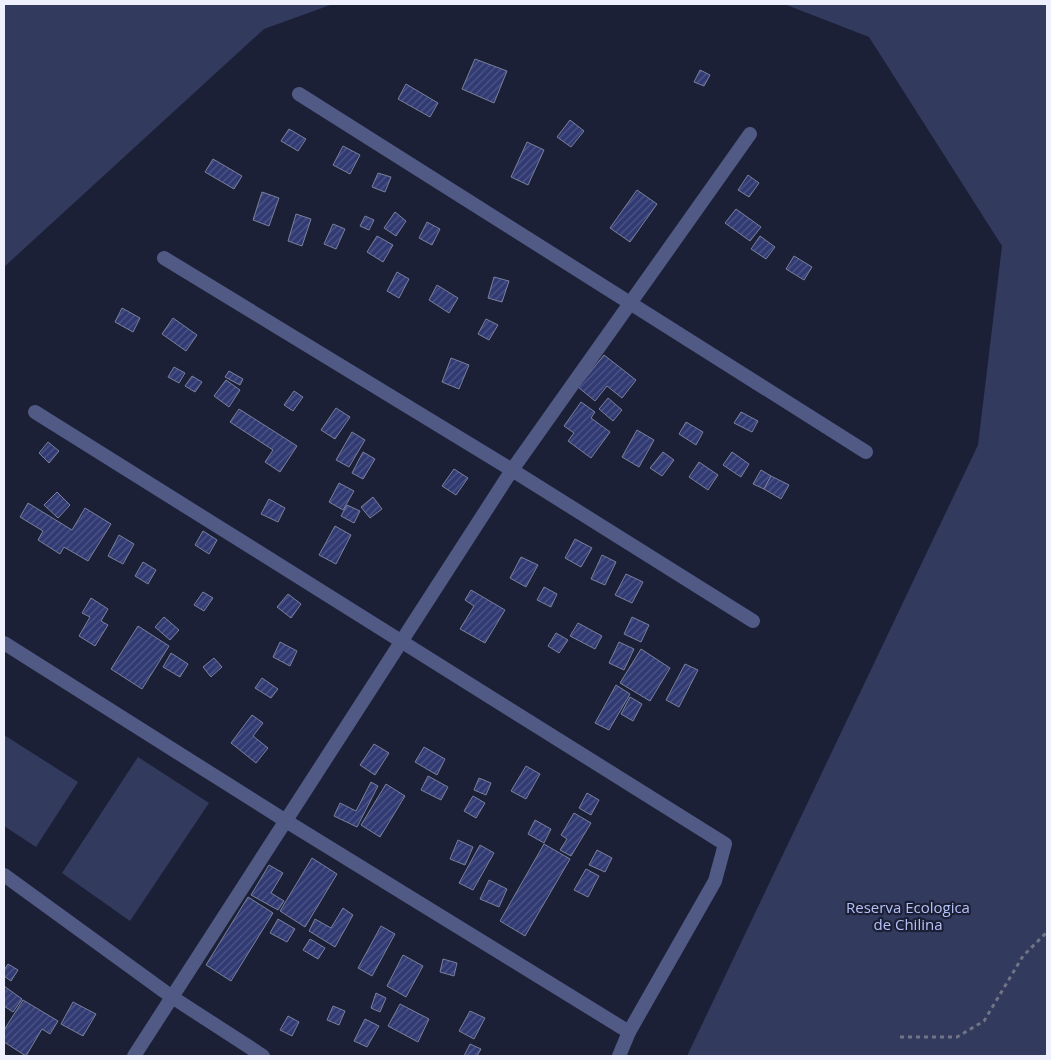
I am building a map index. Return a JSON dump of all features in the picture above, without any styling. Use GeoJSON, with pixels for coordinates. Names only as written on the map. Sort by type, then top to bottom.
{"type":"FeatureCollection","features":[{"type":"Feature","properties":{"kind":"street"},"geometry":{"type":"LineString","coordinates":[[299,94],[866,452]]}},
{"type":"Feature","properties":{"kind":"street"},"geometry":{"type":"LineString","coordinates":[[134,1056],[512,470],[750,134]]}},
{"type":"Feature","properties":{"kind":"street"},"geometry":{"type":"LineString","coordinates":[[164,258],[512,470],[753,621]]}},
{"type":"Feature","properties":{"kind":"street"},"geometry":{"type":"LineString","coordinates":[[35,412],[725,844],[715,881],[629,1032],[619,1056]]}},
{"type":"Feature","properties":{"kind":"street"},"geometry":{"type":"LineString","coordinates":[[4,643],[286,821],[629,1032]]}},
{"type":"Feature","properties":{"kind":"street"},"geometry":{"type":"LineString","coordinates":[[4,875],[172,997],[263,1056]]}},
{"type":"Feature","properties":{"kind":"path"},"geometry":{"type":"LineString","coordinates":[[900,1037],[957,1037],[984,1022],[1023,956],[1047,932]]}},
{"type":"Feature","properties":{"kind":"green space"},"geometry":{"type":"Polygon","coordinates":[[[4,4],[333,4],[264,29],[4,267],[4,4]]]}},
{"type":"Feature","properties":{"kind":"green space","name":"Reserva Ecologica de Chilina"},"geometry":{"type":"Polygon","coordinates":[[[784,4],[1047,4],[1047,1056],[687,1056],[978,445],[1002,246],[869,37],[784,4]]]}},
{"type":"Feature","properties":{"kind":"green space"},"geometry":{"type":"Polygon","coordinates":[[[4,735],[78,782],[36,847],[4,826],[4,735]]]}},
{"type":"Feature","properties":{"kind":"green space"},"geometry":{"type":"Polygon","coordinates":[[[138,757],[209,803],[130,921],[62,873],[138,757]]]}},
{"type":"Feature","properties":{"kind":"building"},"geometry":{"type":"Polygon","coordinates":[[[475,59],[507,71],[494,103],[462,89],[475,59]]]}},
{"type":"Feature","properties":{"kind":"building"},"geometry":{"type":"Polygon","coordinates":[[[700,70],[710,75],[704,86],[694,82],[700,70]]]}},
{"type":"Feature","properties":{"kind":"building"},"geometry":{"type":"Polygon","coordinates":[[[406,84],[438,103],[430,117],[398,99],[406,84]]]}},
{"type":"Feature","properties":{"kind":"building"},"geometry":{"type":"Polygon","coordinates":[[[570,120],[584,131],[571,147],[557,137],[570,120]]]}},
{"type":"Feature","properties":{"kind":"building"},"geometry":{"type":"Polygon","coordinates":[[[289,129],[306,139],[298,151],[281,141],[289,129]]]}},
{"type":"Feature","properties":{"kind":"building"},"geometry":{"type":"Polygon","coordinates":[[[527,142],[544,150],[528,185],[511,177],[527,142]]]}},
{"type":"Feature","properties":{"kind":"building"},"geometry":{"type":"Polygon","coordinates":[[[343,146],[360,155],[350,174],[333,165],[343,146]]]}},
{"type":"Feature","properties":{"kind":"building"},"geometry":{"type":"Polygon","coordinates":[[[213,159],[242,176],[234,189],[205,172],[213,159]]]}},
{"type":"Feature","properties":{"kind":"building"},"geometry":{"type":"Polygon","coordinates":[[[378,173],[391,177],[385,192],[372,187],[378,173]]]}},
{"type":"Feature","properties":{"kind":"building"},"geometry":{"type":"Polygon","coordinates":[[[748,175],[759,183],[749,197],[738,190],[748,175]]]}},
{"type":"Feature","properties":{"kind":"building"},"geometry":{"type":"Polygon","coordinates":[[[637,190],[657,204],[630,242],[610,228],[637,190]]]}},
{"type":"Feature","properties":{"kind":"building"},"geometry":{"type":"Polygon","coordinates":[[[262,192],[279,198],[269,226],[253,220],[262,192]]]}},
{"type":"Feature","properties":{"kind":"building"},"geometry":{"type":"Polygon","coordinates":[[[736,209],[761,227],[750,241],[725,223],[736,209]]]}},
{"type":"Feature","properties":{"kind":"building"},"geometry":{"type":"Polygon","coordinates":[[[395,212],[406,221],[396,236],[384,228],[395,212]]]}},
{"type":"Feature","properties":{"kind":"building"},"geometry":{"type":"Polygon","coordinates":[[[296,214],[311,219],[302,246],[288,241],[296,214]]]}},
{"type":"Feature","properties":{"kind":"building"},"geometry":{"type":"Polygon","coordinates":[[[365,216],[374,220],[369,230],[360,226],[365,216]]]}},
{"type":"Feature","properties":{"kind":"building"},"geometry":{"type":"Polygon","coordinates":[[[427,222],[440,229],[432,245],[419,238],[427,222]]]}},
{"type":"Feature","properties":{"kind":"building"},"geometry":{"type":"Polygon","coordinates":[[[333,224],[345,229],[336,249],[324,244],[333,224]]]}},
{"type":"Feature","properties":{"kind":"building"},"geometry":{"type":"Polygon","coordinates":[[[377,236],[393,245],[383,262],[367,252],[377,236]]]}},
{"type":"Feature","properties":{"kind":"building"},"geometry":{"type":"Polygon","coordinates":[[[760,236],[775,247],[766,259],[751,249],[760,236]]]}},
{"type":"Feature","properties":{"kind":"building"},"geometry":{"type":"Polygon","coordinates":[[[794,256],[812,267],[804,280],[786,269],[794,256]]]}},
{"type":"Feature","properties":{"kind":"building"},"geometry":{"type":"Polygon","coordinates":[[[397,272],[409,279],[399,298],[387,291],[397,272]]]}},
{"type":"Feature","properties":{"kind":"building"},"geometry":{"type":"Polygon","coordinates":[[[494,277],[509,281],[502,302],[488,298],[494,277]]]}},
{"type":"Feature","properties":{"kind":"building"},"geometry":{"type":"Polygon","coordinates":[[[437,285],[458,298],[449,313],[429,300],[437,285]]]}},
{"type":"Feature","properties":{"kind":"building"},"geometry":{"type":"Polygon","coordinates":[[[122,308],[140,318],[133,332],[115,322],[122,308]]]}},
{"type":"Feature","properties":{"kind":"building"},"geometry":{"type":"Polygon","coordinates":[[[173,318],[197,335],[186,351],[162,334],[173,318]]]}},
{"type":"Feature","properties":{"kind":"building"},"geometry":{"type":"Polygon","coordinates":[[[486,319],[498,325],[489,340],[478,334],[486,319]]]}},
{"type":"Feature","properties":{"kind":"building"},"geometry":{"type":"Polygon","coordinates":[[[604,355],[636,380],[622,398],[607,386],[595,401],[578,387],[604,355]]]}},
{"type":"Feature","properties":{"kind":"building"},"geometry":{"type":"Polygon","coordinates":[[[451,358],[469,365],[459,389],[442,382],[451,358]]]}},
{"type":"Feature","properties":{"kind":"building"},"geometry":{"type":"Polygon","coordinates":[[[174,367],[185,373],[179,383],[168,377],[174,367]]]}},
{"type":"Feature","properties":{"kind":"building"},"geometry":{"type":"Polygon","coordinates":[[[229,371],[243,379],[240,385],[225,377],[229,371]]]}},
{"type":"Feature","properties":{"kind":"building"},"geometry":{"type":"Polygon","coordinates":[[[192,376],[202,382],[195,392],[185,386],[192,376]]]}},
{"type":"Feature","properties":{"kind":"building"},"geometry":{"type":"Polygon","coordinates":[[[226,380],[240,390],[229,407],[214,396],[226,380]]]}},
{"type":"Feature","properties":{"kind":"building"},"geometry":{"type":"Polygon","coordinates":[[[294,391],[303,397],[293,411],[284,405],[294,391]]]}},
{"type":"Feature","properties":{"kind":"building"},"geometry":{"type":"Polygon","coordinates":[[[608,398],[622,410],[613,421],[599,409],[608,398]]]}},
{"type":"Feature","properties":{"kind":"building"},"geometry":{"type":"Polygon","coordinates":[[[581,402],[595,412],[591,418],[610,432],[591,458],[568,441],[574,433],[564,426],[581,402]]]}},
{"type":"Feature","properties":{"kind":"building"},"geometry":{"type":"Polygon","coordinates":[[[336,408],[350,417],[335,439],[321,430],[336,408]]]}},
{"type":"Feature","properties":{"kind":"building"},"geometry":{"type":"Polygon","coordinates":[[[239,409],[297,446],[280,472],[265,462],[273,450],[230,422],[239,409]]]}},
{"type":"Feature","properties":{"kind":"building"},"geometry":{"type":"Polygon","coordinates":[[[741,412],[758,421],[752,432],[734,423],[741,412]]]}},
{"type":"Feature","properties":{"kind":"building"},"geometry":{"type":"Polygon","coordinates":[[[686,422],[703,432],[696,445],[679,434],[686,422]]]}},
{"type":"Feature","properties":{"kind":"building"},"geometry":{"type":"Polygon","coordinates":[[[637,430],[654,440],[639,467],[622,457],[637,430]]]}},
{"type":"Feature","properties":{"kind":"building"},"geometry":{"type":"Polygon","coordinates":[[[352,432],[365,440],[349,467],[336,460],[352,432]]]}},
{"type":"Feature","properties":{"kind":"building"},"geometry":{"type":"Polygon","coordinates":[[[48,442],[59,451],[49,463],[39,453],[48,442]]]}},
{"type":"Feature","properties":{"kind":"building"},"geometry":{"type":"Polygon","coordinates":[[[363,452],[375,459],[363,479],[352,473],[363,452]]]}},
{"type":"Feature","properties":{"kind":"building"},"geometry":{"type":"Polygon","coordinates":[[[663,452],[674,460],[662,476],[650,468],[663,452]]]}},
{"type":"Feature","properties":{"kind":"building"},"geometry":{"type":"Polygon","coordinates":[[[732,452],[749,464],[741,477],[723,465],[732,452]]]}},
{"type":"Feature","properties":{"kind":"building"},"geometry":{"type":"Polygon","coordinates":[[[699,462],[718,475],[708,490],[689,477],[699,462]]]}},
{"type":"Feature","properties":{"kind":"building"},"geometry":{"type":"Polygon","coordinates":[[[454,469],[468,478],[456,495],[442,486],[454,469]]]}},
{"type":"Feature","properties":{"kind":"building"},"geometry":{"type":"Polygon","coordinates":[[[761,470],[771,476],[764,489],[753,484],[761,470]]]}},
{"type":"Feature","properties":{"kind":"building"},"geometry":{"type":"Polygon","coordinates":[[[771,476],[789,485],[781,499],[764,489],[771,476]]]}},
{"type":"Feature","properties":{"kind":"building"},"geometry":{"type":"Polygon","coordinates":[[[339,483],[354,491],[343,510],[329,502],[339,483]]]}},
{"type":"Feature","properties":{"kind":"building"},"geometry":{"type":"Polygon","coordinates":[[[57,492],[70,505],[58,518],[44,505],[57,492]]]}},
{"type":"Feature","properties":{"kind":"building"},"geometry":{"type":"Polygon","coordinates":[[[373,497],[382,509],[370,518],[361,507],[373,497]]]}},
{"type":"Feature","properties":{"kind":"building"},"geometry":{"type":"Polygon","coordinates":[[[269,499],[285,508],[278,522],[261,514],[269,499]]]}},
{"type":"Feature","properties":{"kind":"building"},"geometry":{"type":"Polygon","coordinates":[[[28,503],[72,530],[85,508],[111,524],[88,561],[64,547],[60,554],[38,540],[43,531],[20,517],[28,503]]]}},
{"type":"Feature","properties":{"kind":"building"},"geometry":{"type":"Polygon","coordinates":[[[347,505],[360,511],[354,523],[341,516],[347,505]]]}},
{"type":"Feature","properties":{"kind":"building"},"geometry":{"type":"Polygon","coordinates":[[[335,526],[351,535],[336,564],[319,555],[335,526]]]}},
{"type":"Feature","properties":{"kind":"building"},"geometry":{"type":"Polygon","coordinates":[[[203,531],[217,540],[209,554],[195,545],[203,531]]]}},
{"type":"Feature","properties":{"kind":"building"},"geometry":{"type":"Polygon","coordinates":[[[119,535],[134,544],[123,564],[108,556],[119,535]]]}},
{"type":"Feature","properties":{"kind":"building"},"geometry":{"type":"Polygon","coordinates":[[[575,539],[592,548],[581,567],[565,558],[575,539]]]}},
{"type":"Feature","properties":{"kind":"building"},"geometry":{"type":"Polygon","coordinates":[[[602,555],[616,562],[605,585],[591,579],[602,555]]]}},
{"type":"Feature","properties":{"kind":"building"},"geometry":{"type":"Polygon","coordinates":[[[521,557],[538,565],[526,587],[510,578],[521,557]]]}},
{"type":"Feature","properties":{"kind":"building"},"geometry":{"type":"Polygon","coordinates":[[[143,562],[156,570],[148,584],[135,576],[143,562]]]}},
{"type":"Feature","properties":{"kind":"building"},"geometry":{"type":"Polygon","coordinates":[[[626,574],[643,582],[632,603],[615,595],[626,574]]]}},
{"type":"Feature","properties":{"kind":"building"},"geometry":{"type":"Polygon","coordinates":[[[544,587],[557,594],[551,607],[537,600],[544,587]]]}},
{"type":"Feature","properties":{"kind":"building"},"geometry":{"type":"Polygon","coordinates":[[[471,590],[505,610],[485,643],[460,629],[474,606],[465,600],[471,590]]]}},
{"type":"Feature","properties":{"kind":"building"},"geometry":{"type":"Polygon","coordinates":[[[203,592],[213,598],[204,611],[194,605],[203,592]]]}},
{"type":"Feature","properties":{"kind":"building"},"geometry":{"type":"Polygon","coordinates":[[[288,594],[301,604],[291,618],[277,607],[288,594]]]}},
{"type":"Feature","properties":{"kind":"building"},"geometry":{"type":"Polygon","coordinates":[[[91,598],[108,609],[101,621],[108,625],[95,646],[79,636],[90,617],[82,613],[91,598]]]}},
{"type":"Feature","properties":{"kind":"building"},"geometry":{"type":"Polygon","coordinates":[[[164,617],[179,630],[170,640],[155,627],[164,617]]]}},
{"type":"Feature","properties":{"kind":"building"},"geometry":{"type":"Polygon","coordinates":[[[632,617],[649,625],[641,642],[624,634],[632,617]]]}},
{"type":"Feature","properties":{"kind":"building"},"geometry":{"type":"Polygon","coordinates":[[[578,623],[602,636],[595,649],[570,636],[578,623]]]}},
{"type":"Feature","properties":{"kind":"building"},"geometry":{"type":"Polygon","coordinates":[[[138,626],[169,646],[142,689],[111,669],[138,626]]]}},
{"type":"Feature","properties":{"kind":"building"},"geometry":{"type":"Polygon","coordinates":[[[556,633],[568,640],[559,653],[548,646],[556,633]]]}},
{"type":"Feature","properties":{"kind":"building"},"geometry":{"type":"Polygon","coordinates":[[[280,642],[297,651],[290,666],[273,657],[280,642]]]}},
{"type":"Feature","properties":{"kind":"building"},"geometry":{"type":"Polygon","coordinates":[[[619,642],[634,649],[624,670],[609,663],[619,642]]]}},
{"type":"Feature","properties":{"kind":"building"},"geometry":{"type":"Polygon","coordinates":[[[641,649],[670,668],[650,701],[620,683],[641,649]]]}},
{"type":"Feature","properties":{"kind":"building"},"geometry":{"type":"Polygon","coordinates":[[[171,653],[188,664],[180,677],[163,667],[171,653]]]}},
{"type":"Feature","properties":{"kind":"building"},"geometry":{"type":"Polygon","coordinates":[[[214,658],[222,667],[211,677],[203,667],[214,658]]]}},
{"type":"Feature","properties":{"kind":"building"},"geometry":{"type":"Polygon","coordinates":[[[685,664],[698,670],[679,707],[666,700],[685,664]]]}},
{"type":"Feature","properties":{"kind":"building"},"geometry":{"type":"Polygon","coordinates":[[[262,678],[278,689],[271,698],[255,688],[262,678]]]}},
{"type":"Feature","properties":{"kind":"building"},"geometry":{"type":"Polygon","coordinates":[[[616,685],[630,694],[609,730],[595,723],[616,685]]]}},
{"type":"Feature","properties":{"kind":"building"},"geometry":{"type":"Polygon","coordinates":[[[630,697],[642,704],[633,721],[621,714],[630,697]]]}},
{"type":"Feature","properties":{"kind":"building"},"geometry":{"type":"Polygon","coordinates":[[[252,715],[263,723],[253,736],[268,748],[256,763],[231,743],[252,715]]]}},
{"type":"Feature","properties":{"kind":"building"},"geometry":{"type":"Polygon","coordinates":[[[374,744],[389,753],[375,775],[360,765],[374,744]]]}},
{"type":"Feature","properties":{"kind":"building"},"geometry":{"type":"Polygon","coordinates":[[[424,747],[445,759],[437,775],[415,762],[424,747]]]}},
{"type":"Feature","properties":{"kind":"building"},"geometry":{"type":"Polygon","coordinates":[[[526,766],[540,774],[526,799],[511,791],[526,766]]]}},
{"type":"Feature","properties":{"kind":"building"},"geometry":{"type":"Polygon","coordinates":[[[428,776],[448,787],[441,800],[421,790],[428,776]]]}},
{"type":"Feature","properties":{"kind":"building"},"geometry":{"type":"Polygon","coordinates":[[[479,778],[491,783],[486,795],[474,790],[479,778]]]}},
{"type":"Feature","properties":{"kind":"building"},"geometry":{"type":"Polygon","coordinates":[[[371,782],[378,786],[357,827],[334,816],[340,803],[356,811],[371,782]]]}},
{"type":"Feature","properties":{"kind":"building"},"geometry":{"type":"Polygon","coordinates":[[[386,784],[405,796],[380,837],[361,825],[386,784]]]}},
{"type":"Feature","properties":{"kind":"building"},"geometry":{"type":"Polygon","coordinates":[[[587,793],[599,800],[591,815],[579,808],[587,793]]]}},
{"type":"Feature","properties":{"kind":"building"},"geometry":{"type":"Polygon","coordinates":[[[473,796],[485,803],[476,818],[464,811],[473,796]]]}},
{"type":"Feature","properties":{"kind":"building"},"geometry":{"type":"Polygon","coordinates":[[[574,813],[591,823],[571,856],[560,850],[567,839],[561,835],[574,813]]]}},
{"type":"Feature","properties":{"kind":"building"},"geometry":{"type":"Polygon","coordinates":[[[535,820],[551,829],[544,843],[528,834],[535,820]]]}},
{"type":"Feature","properties":{"kind":"building"},"geometry":{"type":"Polygon","coordinates":[[[458,840],[473,847],[465,865],[450,859],[458,840]]]}},
{"type":"Feature","properties":{"kind":"building"},"geometry":{"type":"Polygon","coordinates":[[[544,844],[570,859],[525,936],[500,921],[544,844]]]}},
{"type":"Feature","properties":{"kind":"building"},"geometry":{"type":"Polygon","coordinates":[[[480,845],[494,853],[473,890],[459,883],[480,845]]]}},
{"type":"Feature","properties":{"kind":"building"},"geometry":{"type":"Polygon","coordinates":[[[597,850],[612,858],[605,872],[589,865],[597,850]]]}},
{"type":"Feature","properties":{"kind":"building"},"geometry":{"type":"Polygon","coordinates":[[[312,858],[337,874],[305,927],[280,911],[312,858]]]}},
{"type":"Feature","properties":{"kind":"building"},"geometry":{"type":"Polygon","coordinates":[[[269,865],[283,873],[271,893],[284,901],[278,910],[251,895],[269,865]]]}},
{"type":"Feature","properties":{"kind":"building"},"geometry":{"type":"Polygon","coordinates":[[[586,869],[599,876],[588,897],[574,890],[586,869]]]}},
{"type":"Feature","properties":{"kind":"building"},"geometry":{"type":"Polygon","coordinates":[[[489,880],[507,889],[499,907],[480,899],[489,880]]]}},
{"type":"Feature","properties":{"kind":"building"},"geometry":{"type":"Polygon","coordinates":[[[248,897],[273,913],[231,981],[206,965],[248,897]]]}},
{"type":"Feature","properties":{"kind":"building"},"geometry":{"type":"Polygon","coordinates":[[[343,908],[353,915],[335,947],[309,931],[315,919],[331,928],[343,908]]]}},
{"type":"Feature","properties":{"kind":"building"},"geometry":{"type":"Polygon","coordinates":[[[278,919],[295,929],[287,942],[270,933],[278,919]]]}},
{"type":"Feature","properties":{"kind":"building"},"geometry":{"type":"Polygon","coordinates":[[[381,926],[395,934],[372,976],[358,968],[381,926]]]}},
{"type":"Feature","properties":{"kind":"building"},"geometry":{"type":"Polygon","coordinates":[[[310,939],[325,948],[318,959],[303,950],[310,939]]]}},
{"type":"Feature","properties":{"kind":"building"},"geometry":{"type":"Polygon","coordinates":[[[403,955],[423,966],[406,997],[387,986],[403,955]]]}},
{"type":"Feature","properties":{"kind":"building"},"geometry":{"type":"Polygon","coordinates":[[[443,959],[457,963],[454,976],[440,972],[443,959]]]}},
{"type":"Feature","properties":{"kind":"building"},"geometry":{"type":"Polygon","coordinates":[[[8,964],[18,970],[11,981],[4,976],[4,970],[8,964]]]}},
{"type":"Feature","properties":{"kind":"building"},"geometry":{"type":"Polygon","coordinates":[[[4,986],[22,999],[13,1012],[4,1006],[4,986]]]}},
{"type":"Feature","properties":{"kind":"building"},"geometry":{"type":"Polygon","coordinates":[[[376,993],[386,998],[380,1012],[371,1008],[376,993]]]}},
{"type":"Feature","properties":{"kind":"building"},"geometry":{"type":"Polygon","coordinates":[[[23,1000],[58,1021],[50,1034],[42,1029],[26,1056],[4,1042],[4,1030],[23,1000]]]}},
{"type":"Feature","properties":{"kind":"building"},"geometry":{"type":"Polygon","coordinates":[[[73,1002],[96,1014],[83,1036],[61,1024],[73,1002]]]}},
{"type":"Feature","properties":{"kind":"building"},"geometry":{"type":"Polygon","coordinates":[[[400,1004],[429,1019],[418,1042],[388,1026],[400,1004]]]}},
{"type":"Feature","properties":{"kind":"building"},"geometry":{"type":"Polygon","coordinates":[[[333,1006],[345,1011],[339,1025],[327,1020],[333,1006]]]}},
{"type":"Feature","properties":{"kind":"building"},"geometry":{"type":"Polygon","coordinates":[[[470,1011],[485,1018],[474,1039],[459,1031],[470,1011]]]}},
{"type":"Feature","properties":{"kind":"building"},"geometry":{"type":"Polygon","coordinates":[[[288,1016],[299,1022],[292,1036],[280,1030],[288,1016]]]}},
{"type":"Feature","properties":{"kind":"building"},"geometry":{"type":"Polygon","coordinates":[[[365,1019],[379,1026],[367,1047],[354,1041],[365,1019]]]}},
{"type":"Feature","properties":{"kind":"building"},"geometry":{"type":"Polygon","coordinates":[[[470,1044],[481,1049],[477,1056],[464,1056],[470,1044]]]}}]}
